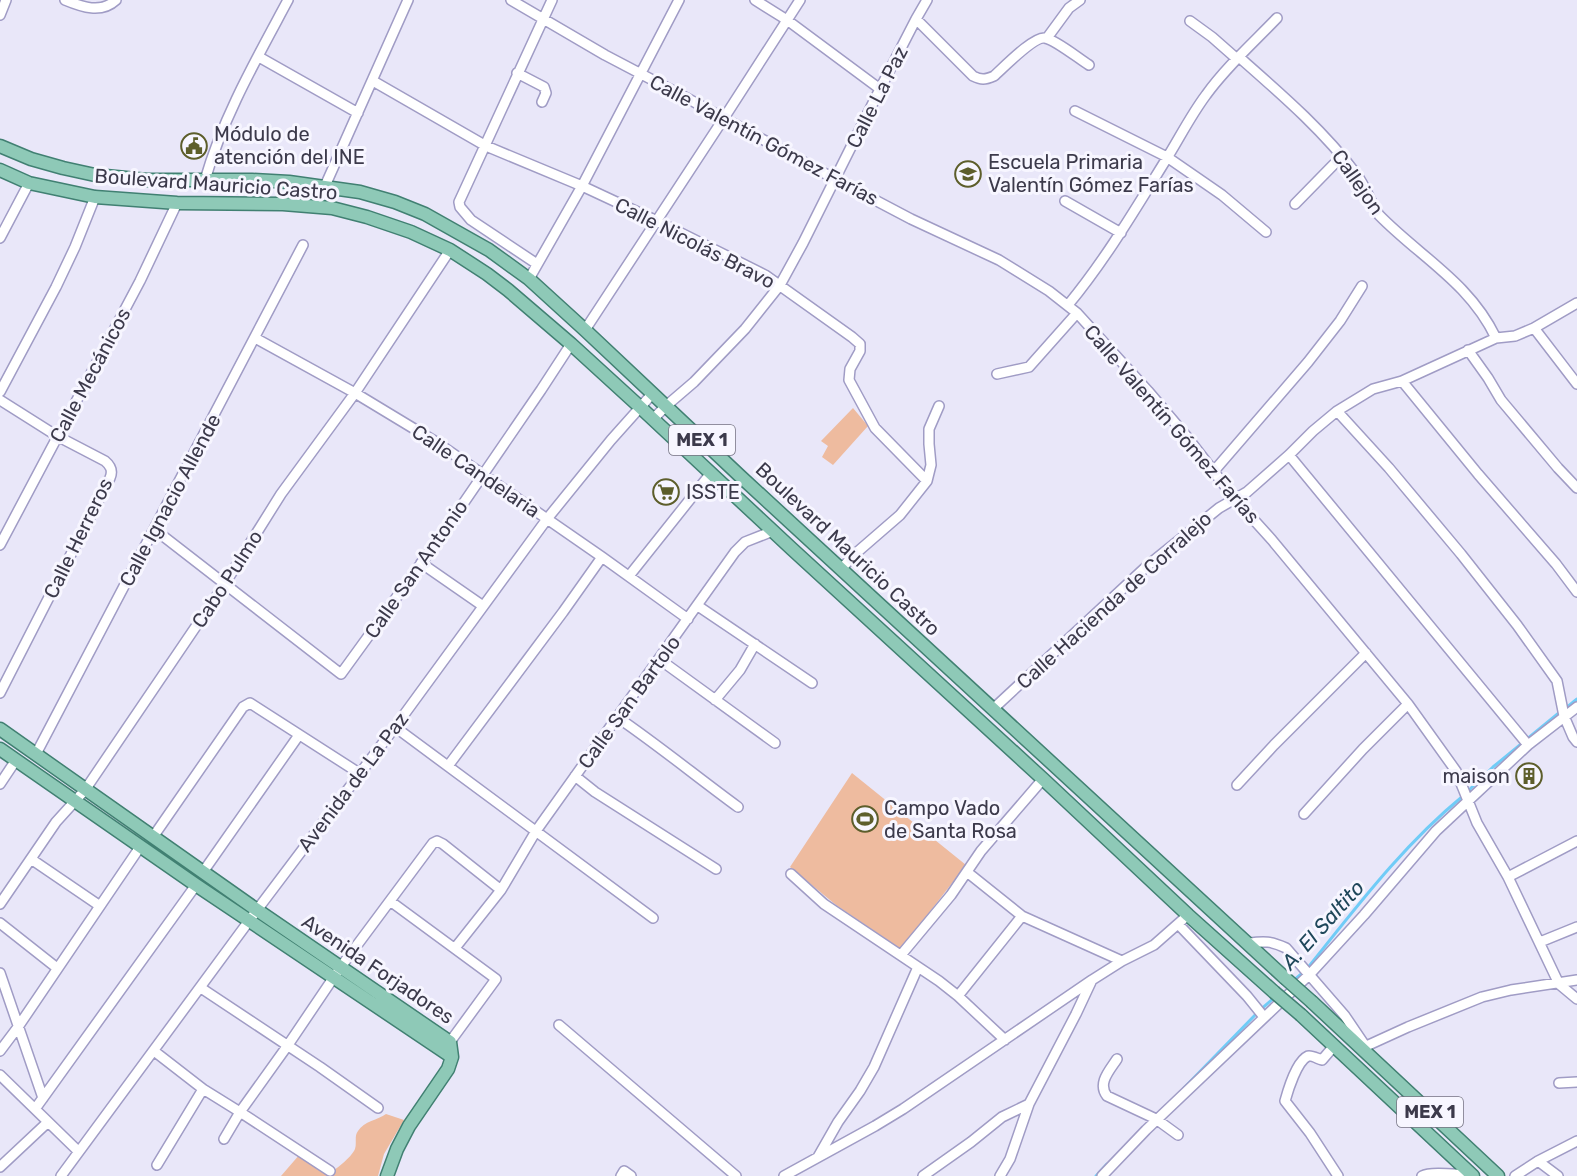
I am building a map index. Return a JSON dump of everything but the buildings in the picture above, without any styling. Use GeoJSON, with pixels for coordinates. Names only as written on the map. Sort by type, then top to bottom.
{"type":"FeatureCollection","features":[{"type":"Feature","properties":{"kind":"main road","name":"Boulevard Mauricio Castro"},"geometry":{"type":"LineString","coordinates":[[0,146],[31,159],[95,175],[147,180],[252,180],[325,186],[360,192],[425,214],[489,250],[529,279],[585,330],[993,709],[1364,1048],[1498,1176]]}},
{"type":"Feature","properties":{"kind":"main road","name":"Boulevard Mauricio Castro"},"geometry":{"type":"LineString","coordinates":[[0,170],[29,183],[95,197],[177,203],[283,204],[332,208],[411,232],[450,250],[487,274],[571,344],[640,407],[1472,1176]]}},
{"type":"Feature","properties":{"kind":"main road","name":"Avenida Forjadores"},"geometry":{"type":"LineString","coordinates":[[0,729],[256,910],[337,973],[449,1050]]}},
{"type":"Feature","properties":{"kind":"main road","name":"Avenida Forjadores"},"geometry":{"type":"LineString","coordinates":[[0,749],[249,921],[337,973]]}},
{"type":"Feature","properties":{"kind":"main road"},"geometry":{"type":"LineString","coordinates":[[387,1176],[405,1134],[448,1069],[449,1050]]}},
{"type":"Feature","properties":{"kind":"street"},"geometry":{"type":"LineString","coordinates":[[0,15],[6,0]]}},
{"type":"Feature","properties":{"kind":"street"},"geometry":{"type":"LineString","coordinates":[[65,0],[90,8],[98,8],[106,7],[116,0]]}},
{"type":"Feature","properties":{"kind":"street"},"geometry":{"type":"LineString","coordinates":[[205,180],[215,147],[240,92],[288,0]]}},
{"type":"Feature","properties":{"kind":"street"},"geometry":{"type":"LineString","coordinates":[[325,186],[408,0]]}},
{"type":"Feature","properties":{"kind":"street","name":"Calle Valentín Gómez Farías"},"geometry":{"type":"LineString","coordinates":[[511,0],[641,75],[835,179],[999,260],[1049,291],[1077,313],[1148,391],[1235,499],[1272,540],[1408,704],[1456,771],[1477,823],[1508,877],[1559,984]]}},
{"type":"Feature","properties":{"kind":"street"},"geometry":{"type":"LineString","coordinates":[[537,264],[471,220],[460,207],[459,202],[552,0]]}},
{"type":"Feature","properties":{"kind":"street"},"geometry":{"type":"LineString","coordinates":[[529,279],[582,186],[680,0]]}},
{"type":"Feature","properties":{"kind":"street"},"geometry":{"type":"LineString","coordinates":[[754,0],[787,20],[880,89]]}},
{"type":"Feature","properties":{"kind":"street"},"geometry":{"type":"LineString","coordinates":[[585,330],[800,0]]}},
{"type":"Feature","properties":{"kind":"street","name":"Calle La Paz"},"geometry":{"type":"LineString","coordinates":[[653,419],[694,382],[745,329],[780,285],[927,0]]}},
{"type":"Feature","properties":{"kind":"street"},"geometry":{"type":"LineString","coordinates":[[916,19],[973,76],[986,80],[994,76],[1036,40],[1047,38],[1070,8],[1080,0]]}},
{"type":"Feature","properties":{"kind":"street"},"geometry":{"type":"LineString","coordinates":[[1068,305],[1121,233],[1207,94],[1277,18]]}},
{"type":"Feature","properties":{"kind":"street","name":"Callejon"},"geometry":{"type":"LineString","coordinates":[[1190,21],[1238,58],[1303,114],[1342,156],[1363,184],[1373,206],[1464,291],[1487,319],[1496,338]]}},
{"type":"Feature","properties":{"kind":"street"},"geometry":{"type":"LineString","coordinates":[[1047,38],[1089,65]]}},
{"type":"Feature","properties":{"kind":"street"},"geometry":{"type":"LineString","coordinates":[[259,57],[358,113]]}},
{"type":"Feature","properties":{"kind":"street"},"geometry":{"type":"LineString","coordinates":[[518,73],[544,87],[546,93],[542,102]]}},
{"type":"Feature","properties":{"kind":"street","name":"Calle Nicolás Bravo"},"geometry":{"type":"LineString","coordinates":[[373,81],[486,146],[582,186],[657,221],[765,275],[780,285],[860,345],[860,351],[850,369],[849,380],[876,428],[927,481]]}},
{"type":"Feature","properties":{"kind":"street"},"geometry":{"type":"LineString","coordinates":[[1075,111],[1167,157],[1222,195],[1266,232]]}},
{"type":"Feature","properties":{"kind":"street"},"geometry":{"type":"LineString","coordinates":[[1295,204],[1342,156]]}},
{"type":"Feature","properties":{"kind":"street"},"geometry":{"type":"LineString","coordinates":[[0,238],[29,183]]}},
{"type":"Feature","properties":{"kind":"street"},"geometry":{"type":"LineString","coordinates":[[0,392],[56,287],[95,197]]}},
{"type":"Feature","properties":{"kind":"street"},"geometry":{"type":"LineString","coordinates":[[1065,201],[1121,233]]}},
{"type":"Feature","properties":{"kind":"street","name":"Calle Mecánicos"},"geometry":{"type":"LineString","coordinates":[[0,545],[140,281],[177,203]]}},
{"type":"Feature","properties":{"kind":"street","name":"Calle Ignacio Allende"},"geometry":{"type":"LineString","coordinates":[[36,754],[303,245]]}},
{"type":"Feature","properties":{"kind":"street","name":"Cabo Pulmo"},"geometry":{"type":"LineString","coordinates":[[0,904],[56,822],[85,790],[224,585],[281,494],[354,393],[450,250]]}},
{"type":"Feature","properties":{"kind":"street"},"geometry":{"type":"LineString","coordinates":[[1214,471],[1308,362],[1340,321],[1362,285]]}},
{"type":"Feature","properties":{"kind":"street","name":"Calle Hacienda de Corralejo"},"geometry":{"type":"LineString","coordinates":[[993,709],[1147,566],[1219,508],[1247,492],[1312,431],[1337,411],[1373,389],[1402,381],[1496,338],[1515,336],[1534,328],[1577,303]]}},
{"type":"Feature","properties":{"kind":"street"},"geometry":{"type":"LineString","coordinates":[[997,374],[1029,367],[1077,313]]}},
{"type":"Feature","properties":{"kind":"street"},"geometry":{"type":"LineString","coordinates":[[1534,328],[1577,384]]}},
{"type":"Feature","properties":{"kind":"street","name":"Calle Candelaria"},"geometry":{"type":"LineString","coordinates":[[255,338],[436,442],[688,619]]}},
{"type":"Feature","properties":{"kind":"street","name":"Calle San Antonio"},"geometry":{"type":"LineString","coordinates":[[224,585],[342,674],[483,474],[571,344]]}},
{"type":"Feature","properties":{"kind":"street"},"geometry":{"type":"LineString","coordinates":[[1468,350],[1501,400],[1577,488]]}},
{"type":"Feature","properties":{"kind":"street"},"geometry":{"type":"LineString","coordinates":[[1402,381],[1577,591]]}},
{"type":"Feature","properties":{"kind":"street","name":"Avenida de La Paz"},"geometry":{"type":"LineString","coordinates":[[61,1176],[256,910],[396,727],[547,519],[653,393]]}},
{"type":"Feature","properties":{"kind":"street","name":"Calle Herreros"},"geometry":{"type":"LineString","coordinates":[[0,400],[57,436],[105,461],[111,467],[112,475],[0,693]]}},
{"type":"Feature","properties":{"kind":"street"},"geometry":{"type":"LineString","coordinates":[[842,568],[900,515],[927,481],[931,465],[929,429],[939,406]]}},
{"type":"Feature","properties":{"kind":"street"},"geometry":{"type":"LineString","coordinates":[[1337,411],[1403,485],[1517,625],[1557,681],[1564,716],[1577,742]]}},
{"type":"Feature","properties":{"kind":"street"},"geometry":{"type":"LineString","coordinates":[[1289,455],[1528,746]]}},
{"type":"Feature","properties":{"kind":"street"},"geometry":{"type":"LineString","coordinates":[[629,576],[711,474]]}},
{"type":"Feature","properties":{"kind":"street"},"geometry":{"type":"LineString","coordinates":[[154,529],[224,585]]}},
{"type":"Feature","properties":{"kind":"street","name":"Calle San Bartolo"},"geometry":{"type":"LineString","coordinates":[[455,948],[501,890],[536,831],[740,546],[773,531]]}},
{"type":"Feature","properties":{"kind":"street"},"geometry":{"type":"LineString","coordinates":[[448,766],[602,557]]}},
{"type":"Feature","properties":{"kind":"street"},"geometry":{"type":"LineString","coordinates":[[421,563],[483,606]]}},
{"type":"Feature","properties":{"kind":"street"},"geometry":{"type":"LineString","coordinates":[[698,606],[812,683]]}},
{"type":"Feature","properties":{"kind":"street"},"geometry":{"type":"LineString","coordinates":[[715,700],[740,670],[755,644]]}},
{"type":"Feature","properties":{"kind":"street"},"geometry":{"type":"LineString","coordinates":[[1237,785],[1366,653]]}},
{"type":"Feature","properties":{"kind":"street"},"geometry":{"type":"LineString","coordinates":[[658,659],[775,743]]}},
{"type":"Feature","properties":{"kind":"street"},"geometry":{"type":"LineString","coordinates":[[153,837],[243,707],[250,703],[359,773]]}},
{"type":"Feature","properties":{"kind":"street"},"geometry":{"type":"LineString","coordinates":[[1304,814],[1408,704]]}},
{"type":"Feature","properties":{"kind":"street"},"geometry":{"type":"LineString","coordinates":[[1102,1176],[1156,1119],[1310,974],[1436,831],[1528,746],[1577,707]]}},
{"type":"Feature","properties":{"kind":"street"},"geometry":{"type":"LineString","coordinates":[[617,717],[738,807]]}},
{"type":"Feature","properties":{"kind":"street"},"geometry":{"type":"LineString","coordinates":[[396,727],[653,918]]}},
{"type":"Feature","properties":{"kind":"street"},"geometry":{"type":"LineString","coordinates":[[203,872],[299,735]]}},
{"type":"Feature","properties":{"kind":"street"},"geometry":{"type":"LineString","coordinates":[[0,784],[16,760]]}},
{"type":"Feature","properties":{"kind":"street"},"geometry":{"type":"LineString","coordinates":[[575,776],[595,792],[716,868]]}},
{"type":"Feature","properties":{"kind":"street"},"geometry":{"type":"LineString","coordinates":[[901,955],[939,909],[981,851],[1043,779]]}},
{"type":"Feature","properties":{"kind":"street"},"geometry":{"type":"LineString","coordinates":[[224,1139],[240,1112],[337,973],[430,847],[437,841],[443,844],[501,890]]}},
{"type":"Feature","properties":{"kind":"street"},"geometry":{"type":"LineString","coordinates":[[1508,877],[1577,841]]}},
{"type":"Feature","properties":{"kind":"street"},"geometry":{"type":"LineString","coordinates":[[0,1051],[140,847]]}},
{"type":"Feature","properties":{"kind":"street"},"geometry":{"type":"LineString","coordinates":[[31,859],[99,906]]}},
{"type":"Feature","properties":{"kind":"street"},"geometry":{"type":"LineString","coordinates":[[967,872],[1022,916],[1122,961]]}},
{"type":"Feature","properties":{"kind":"street"},"geometry":{"type":"LineString","coordinates":[[790,874],[824,904],[958,996],[1005,1040]]}},
{"type":"Feature","properties":{"kind":"street"},"geometry":{"type":"LineString","coordinates":[[35,1109],[196,885]]}},
{"type":"Feature","properties":{"kind":"street"},"geometry":{"type":"LineString","coordinates":[[390,901],[496,979],[449,1050]]}},
{"type":"Feature","properties":{"kind":"street"},"geometry":{"type":"LineString","coordinates":[[784,1176],[903,1109],[1092,980],[1154,945],[1188,915]]}},
{"type":"Feature","properties":{"kind":"street"},"geometry":{"type":"LineString","coordinates":[[958,996],[1022,916]]}},
{"type":"Feature","properties":{"kind":"street"},"geometry":{"type":"LineString","coordinates":[[0,923],[57,968]]}},
{"type":"Feature","properties":{"kind":"street"},"geometry":{"type":"LineString","coordinates":[[1178,924],[1264,1017]]}},
{"type":"Feature","properties":{"kind":"street"},"geometry":{"type":"LineString","coordinates":[[1540,942],[1577,927]]}},
{"type":"Feature","properties":{"kind":"street"},"geometry":{"type":"LineString","coordinates":[[1248,943],[1265,941],[1286,948],[1346,1016],[1364,1048],[1408,1027],[1482,997],[1577,980]]}},
{"type":"Feature","properties":{"kind":"street"},"geometry":{"type":"LineString","coordinates":[[816,1159],[867,1080],[918,967]]}},
{"type":"Feature","properties":{"kind":"street"},"geometry":{"type":"LineString","coordinates":[[0,974],[43,1098]]}},
{"type":"Feature","properties":{"kind":"street"},"geometry":{"type":"LineString","coordinates":[[1000,1176],[1010,1159],[1029,1104],[1092,980]]}},
{"type":"Feature","properties":{"kind":"street"},"geometry":{"type":"LineString","coordinates":[[1559,984],[1577,999]]}},
{"type":"Feature","properties":{"kind":"street"},"geometry":{"type":"LineString","coordinates":[[201,988],[378,1108]]}},
{"type":"Feature","properties":{"kind":"street"},"geometry":{"type":"LineString","coordinates":[[559,1025],[736,1176]]}},
{"type":"Feature","properties":{"kind":"street"},"geometry":{"type":"LineString","coordinates":[[1334,1046],[1322,1060],[1312,1056],[1305,1059],[1294,1074],[1285,1101],[1310,1133],[1338,1176]]}},
{"type":"Feature","properties":{"kind":"street"},"geometry":{"type":"LineString","coordinates":[[154,1051],[203,1089],[330,1171]]}},
{"type":"Feature","properties":{"kind":"street"},"geometry":{"type":"LineString","coordinates":[[1117,1059],[1102,1086],[1107,1096],[1156,1119],[1178,1135]]}},
{"type":"Feature","properties":{"kind":"street"},"geometry":{"type":"LineString","coordinates":[[0,1075],[78,1151]]}},
{"type":"Feature","properties":{"kind":"street"},"geometry":{"type":"LineString","coordinates":[[1559,1083],[1577,1082]]}},
{"type":"Feature","properties":{"kind":"street"},"geometry":{"type":"LineString","coordinates":[[156,1165],[203,1089]]}},
{"type":"Feature","properties":{"kind":"street"},"geometry":{"type":"LineString","coordinates":[[923,1176],[980,1136],[1002,1117],[1029,1104]]}},
{"type":"Feature","properties":{"kind":"street"},"geometry":{"type":"LineString","coordinates":[[0,1167],[48,1122]]}},
{"type":"Feature","properties":{"kind":"street"},"geometry":{"type":"LineString","coordinates":[[1515,1176],[1577,1141]]}},
{"type":"Feature","properties":{"kind":"street"},"geometry":{"type":"LineString","coordinates":[[1538,1161],[1558,1176]]}},
{"type":"Feature","properties":{"kind":"street"},"geometry":{"type":"LineString","coordinates":[[1422,1176],[1433,1173],[1472,1176]]}},
{"type":"Feature","properties":{"kind":"shaded area"},"geometry":{"type":"Polygon","coordinates":[[[853,408],[868,426],[833,465],[822,457],[828,446],[821,441],[853,408]]]}},
{"type":"Feature","properties":{"kind":"shaded area","name":"Campo Vado de Santa Rosa"},"geometry":{"type":"Polygon","coordinates":[[[852,773],[966,865],[901,949],[836,905],[790,867],[852,773]]]}},
{"type":"Feature","properties":{"kind":"shaded area"},"geometry":{"type":"Polygon","coordinates":[[[386,1114],[404,1120],[384,1154],[378,1176],[281,1176],[300,1154],[327,1175],[353,1152],[356,1147],[356,1135],[361,1128],[386,1114]]]}},
{"type":"Feature","properties":{"kind":"waterway","name":"A. El Saltito"},"geometry":{"type":"LineString","coordinates":[[1566,708],[1577,699]]}},
{"type":"Feature","properties":{"kind":"waterway","name":"A. El Saltito"},"geometry":{"type":"LineString","coordinates":[[1468,791],[1493,767],[1560,712]]}},
{"type":"Feature","properties":{"kind":"waterway","name":"A. El Saltito"},"geometry":{"type":"LineString","coordinates":[[1293,981],[1306,970],[1399,857],[1463,796]]}},
{"type":"Feature","properties":{"kind":"waterway","name":"A. El Saltito"},"geometry":{"type":"LineString","coordinates":[[1184,1088],[1275,997]]}},
{"type":"Feature","properties":{"kind":"waterway","name":"A. El Saltito"},"geometry":{"type":"LineString","coordinates":[[1096,1176],[1107,1164]]}},
{"type":"Feature","properties":{"kind":"place","name":"Módulo de atención del INE"},"geometry":{"type":"Point","coordinates":[194,146]}},
{"type":"Feature","properties":{"kind":"place","name":"Escuela Primaria Valentín Gómez Farías"},"geometry":{"type":"Point","coordinates":[968,174]}},
{"type":"Feature","properties":{"kind":"place","name":"ISSTE"},"geometry":{"type":"Point","coordinates":[666,492]}},
{"type":"Feature","properties":{"kind":"place","name":"maison"},"geometry":{"type":"Point","coordinates":[1529,776]}},
{"type":"Feature","properties":{"kind":"place","name":"Campo Vado de Santa Rosa"},"geometry":{"type":"Point","coordinates":[865,819]}}]}
